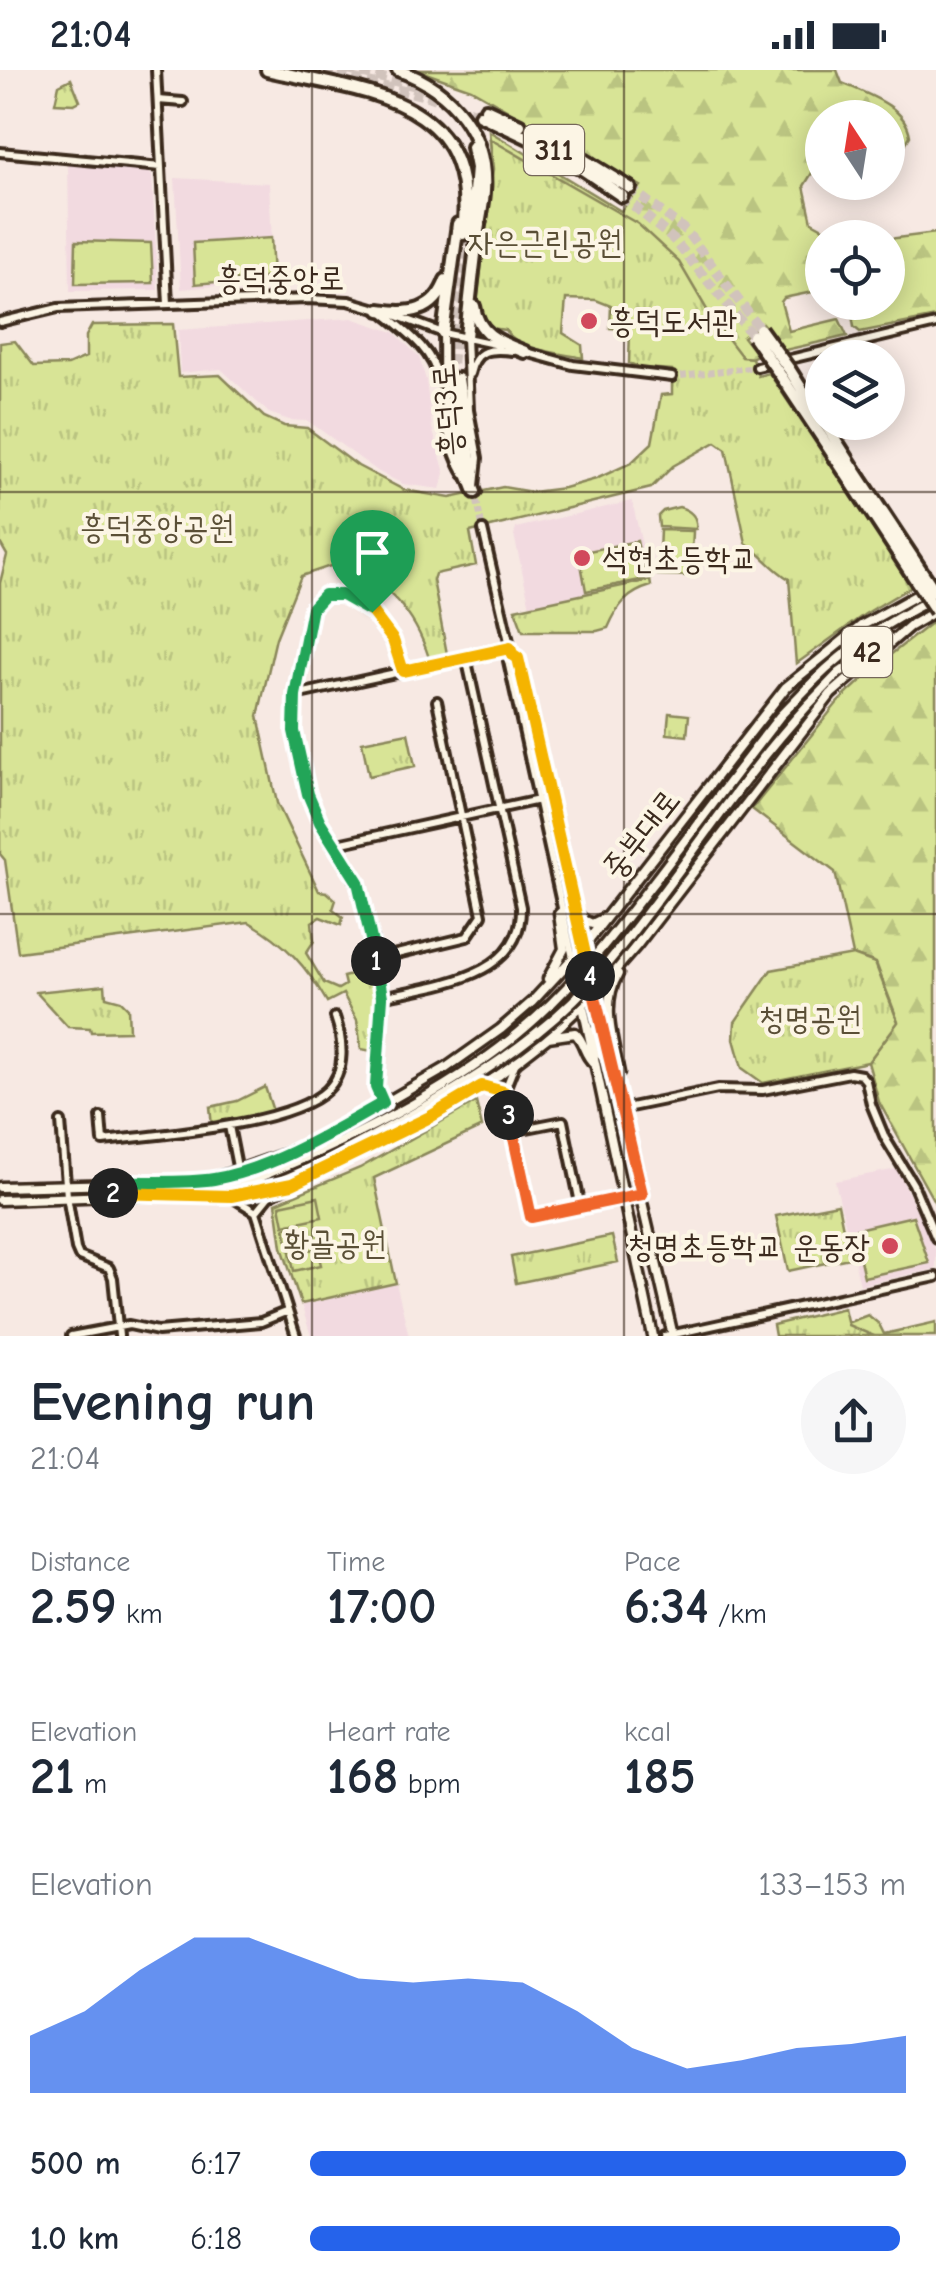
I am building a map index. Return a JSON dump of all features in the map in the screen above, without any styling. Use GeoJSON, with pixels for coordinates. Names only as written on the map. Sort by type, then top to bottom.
{"type":"FeatureCollection","features":[{"type":"Feature","properties":{"kind":"highway"},"geometry":{"type":"LineString","coordinates":[[267,70],[383,96],[405,106],[440,140],[454,169],[463,237],[443,288],[423,310],[401,314],[380,310]]}},
{"type":"Feature","properties":{"kind":"highway"},"geometry":{"type":"LineString","coordinates":[[402,72],[450,107],[469,138],[476,168],[443,334]]}},
{"type":"Feature","properties":{"kind":"highway"},"geometry":{"type":"LineString","coordinates":[[402,72],[440,91],[458,108],[478,143],[484,192],[466,337]]}},
{"type":"Feature","properties":{"kind":"highway","name":"311"},"geometry":{"type":"LineString","coordinates":[[483,112],[626,192]]}},
{"type":"Feature","properties":{"kind":"highway"},"geometry":{"type":"LineString","coordinates":[[474,268],[474,312],[480,328],[498,342],[525,352]]}},
{"type":"Feature","properties":{"kind":"highway"},"geometry":{"type":"LineString","coordinates":[[757,333],[805,398]]}},
{"type":"Feature","properties":{"kind":"highway"},"geometry":{"type":"LineString","coordinates":[[785,372],[936,611]]}},
{"type":"Feature","properties":{"kind":"highway"},"geometry":{"type":"LineString","coordinates":[[458,381],[475,492]]}},
{"type":"Feature","properties":{"kind":"highway"},"geometry":{"type":"LineString","coordinates":[[833,440],[849,471],[936,595]]}},
{"type":"Feature","properties":{"kind":"main road","name":"중부대로"},"geometry":{"type":"LineString","coordinates":[[213,1179],[305,1147],[446,1068],[501,1029],[583,948],[786,686],[860,626],[936,585]]}},
{"type":"Feature","properties":{"kind":"main road","name":"중부대로"},"geometry":{"type":"LineString","coordinates":[[0,1186],[238,1181],[262,1176],[321,1152],[487,1057],[537,1017],[602,949],[780,716],[814,681],[871,632],[936,595]]}},
{"type":"Feature","properties":{"kind":"main road","name":"중부대로"},"geometry":{"type":"LineString","coordinates":[[195,1194],[264,1183],[326,1161],[496,1063],[599,973],[808,705],[839,673],[936,611]]}},
{"type":"Feature","properties":{"kind":"main road","name":"중부대로"},"geometry":{"type":"LineString","coordinates":[[0,1200],[113,1195],[231,1196],[292,1184],[416,1124],[482,1086],[548,1037],[594,994],[831,694],[912,624]]}},
{"type":"Feature","properties":{"kind":"main road"},"geometry":{"type":"LineString","coordinates":[[534,1000],[564,949],[559,914],[562,910]]}},
{"type":"Feature","properties":{"kind":"main road"},"geometry":{"type":"LineString","coordinates":[[574,910],[592,924],[608,916]]}},
{"type":"Feature","properties":{"kind":"main road"},"geometry":{"type":"LineString","coordinates":[[614,1080],[619,1072],[608,1012],[609,992],[636,945]]}},
{"type":"Feature","properties":{"kind":"main road"},"geometry":{"type":"LineString","coordinates":[[583,948],[642,1194],[670,1335]]}},
{"type":"Feature","properties":{"kind":"main road"},"geometry":{"type":"LineString","coordinates":[[573,958],[653,1336]]}},
{"type":"Feature","properties":{"kind":"main road"},"geometry":{"type":"LineString","coordinates":[[590,1032],[596,1030],[601,1054],[608,1058]]}},
{"type":"Feature","properties":{"kind":"main road"},"geometry":{"type":"LineString","coordinates":[[548,1037],[575,1033],[596,1066]]}},
{"type":"Feature","properties":{"kind":"main road"},"geometry":{"type":"LineString","coordinates":[[113,1182],[113,1195]]}},
{"type":"Feature","properties":{"kind":"main road"},"geometry":{"type":"LineString","coordinates":[[36,1185],[37,1198]]}},
{"type":"Feature","properties":{"kind":"street"},"geometry":{"type":"LineString","coordinates":[[156,70],[168,304]]}},
{"type":"Feature","properties":{"kind":"street"},"geometry":{"type":"LineString","coordinates":[[158,100],[183,102]]}},
{"type":"Feature","properties":{"kind":"street"},"geometry":{"type":"LineString","coordinates":[[0,152],[161,166]]}},
{"type":"Feature","properties":{"kind":"street","name":"흥덕중앙로"},"geometry":{"type":"LineString","coordinates":[[0,322],[58,308],[349,300],[443,334],[574,365],[672,377]]}},
{"type":"Feature","properties":{"kind":"street"},"geometry":{"type":"LineString","coordinates":[[380,310],[428,351],[445,403]]}},
{"type":"Feature","properties":{"kind":"street"},"geometry":{"type":"LineString","coordinates":[[757,367],[936,324]]}},
{"type":"Feature","properties":{"kind":"street","name":"흥덕3로"},"geometry":{"type":"LineString","coordinates":[[443,334],[445,403],[456,460],[475,492]]}},
{"type":"Feature","properties":{"kind":"street","name":"흥덕3로"},"geometry":{"type":"LineString","coordinates":[[458,381],[466,337]]}},
{"type":"Feature","properties":{"kind":"street"},"geometry":{"type":"LineString","coordinates":[[458,381],[490,348],[525,352]]}},
{"type":"Feature","properties":{"kind":"street"},"geometry":{"type":"LineString","coordinates":[[483,530],[573,958]]}},
{"type":"Feature","properties":{"kind":"street"},"geometry":{"type":"LineString","coordinates":[[383,1103],[376,1087],[382,997],[358,882],[308,794],[294,731],[295,695],[312,608],[324,595],[342,595],[372,612],[393,640],[403,671]]}},
{"type":"Feature","properties":{"kind":"street"},"geometry":{"type":"LineString","coordinates":[[295,695],[466,657],[511,651]]}},
{"type":"Feature","properties":{"kind":"street"},"geometry":{"type":"LineString","coordinates":[[511,651],[518,658],[583,948]]}},
{"type":"Feature","properties":{"kind":"street"},"geometry":{"type":"LineString","coordinates":[[382,997],[475,975],[508,947],[520,924],[521,907],[466,657]]}},
{"type":"Feature","properties":{"kind":"street"},"geometry":{"type":"LineString","coordinates":[[376,958],[458,940],[466,937],[479,921],[482,908],[437,701]]}},
{"type":"Feature","properties":{"kind":"street"},"geometry":{"type":"LineString","coordinates":[[334,845],[539,800]]}},
{"type":"Feature","properties":{"kind":"street"},"geometry":{"type":"LineString","coordinates":[[101,1118],[103,1141],[230,1126],[309,1101],[328,1090],[338,1074],[342,1053],[335,1017]]}},
{"type":"Feature","properties":{"kind":"street"},"geometry":{"type":"LineString","coordinates":[[516,1062],[504,1092],[531,1217],[642,1194]]}},
{"type":"Feature","properties":{"kind":"street"},"geometry":{"type":"LineString","coordinates":[[622,1109],[718,1089],[763,1090],[850,1073],[860,1075],[866,1081],[885,1138],[914,1184],[936,1238]]}},
{"type":"Feature","properties":{"kind":"street"},"geometry":{"type":"LineString","coordinates":[[482,1086],[504,1092]]}},
{"type":"Feature","properties":{"kind":"street"},"geometry":{"type":"LineString","coordinates":[[512,1131],[563,1120],[581,1208]]}},
{"type":"Feature","properties":{"kind":"street"},"geometry":{"type":"LineString","coordinates":[[61,1122],[67,1196],[78,1256],[109,1268],[119,1336]]}},
{"type":"Feature","properties":{"kind":"street"},"geometry":{"type":"LineString","coordinates":[[230,1126],[238,1172]]}},
{"type":"Feature","properties":{"kind":"street"},"geometry":{"type":"LineString","coordinates":[[256,1212],[269,1196],[292,1184]]}},
{"type":"Feature","properties":{"kind":"street"},"geometry":{"type":"LineString","coordinates":[[231,1196],[256,1212],[296,1336]]}},
{"type":"Feature","properties":{"kind":"street"},"geometry":{"type":"LineString","coordinates":[[670,1335],[936,1277]]}},
{"type":"Feature","properties":{"kind":"street"},"geometry":{"type":"LineString","coordinates":[[71,1336],[116,1327],[158,1330],[262,1322],[288,1312]]}},
{"type":"Feature","properties":{"kind":"street"},"geometry":{"type":"LineString","coordinates":[[262,1322],[265,1336]]}},
{"type":"Feature","properties":{"kind":"street"},"geometry":{"type":"LineString","coordinates":[[158,1330],[167,1336]]}},
{"type":"Feature","properties":{"kind":"shaded area"},"geometry":{"type":"Polygon","coordinates":[[[68,163],[147,170],[152,176],[158,290],[70,291],[68,163]]]}},
{"type":"Feature","properties":{"kind":"shaded area"},"geometry":{"type":"Polygon","coordinates":[[[175,178],[269,183],[274,281],[181,289],[175,178]]]}},
{"type":"Feature","properties":{"kind":"shaded area"},"geometry":{"type":"Polygon","coordinates":[[[352,318],[394,332],[419,357],[445,473],[440,489],[403,484],[379,472],[308,421],[269,413],[221,369],[180,373],[178,330],[352,318]]]}},
{"type":"Feature","properties":{"kind":"shaded area","name":"석현초등학교"},"geometry":{"type":"Polygon","coordinates":[[[632,501],[650,580],[530,606],[514,535],[516,528],[632,501]]]}},
{"type":"Feature","properties":{"kind":"shaded area"},"geometry":{"type":"Polygon","coordinates":[[[897,1169],[936,1251],[936,1269],[860,1285],[835,1181],[897,1169]]]}},
{"type":"Feature","properties":{"kind":"shaded area"},"geometry":{"type":"Polygon","coordinates":[[[396,1283],[409,1336],[311,1336],[301,1304],[396,1283]]]}},
{"type":"Feature","properties":{"kind":"green space","name":"자은근린공원"},"geometry":{"type":"Polygon","coordinates":[[[417,70],[837,70],[842,83],[878,100],[805,100],[804,186],[812,220],[805,220],[805,294],[781,302],[789,331],[839,320],[847,336],[805,340],[805,345],[785,350],[762,323],[743,337],[757,355],[742,357],[659,289],[483,273],[493,169],[489,131],[621,211],[641,186],[471,89],[417,70]]]}},
{"type":"Feature","properties":{"kind":"green space"},"geometry":{"type":"Polygon","coordinates":[[[71,79],[80,101],[55,103],[59,85],[71,79]]]}},
{"type":"Feature","properties":{"kind":"green space","name":"흥덕중앙공원"},"geometry":{"type":"Polygon","coordinates":[[[490,139],[638,224],[679,262],[710,315],[742,357],[752,358],[758,376],[769,373],[805,427],[805,440],[814,440],[912,586],[796,664],[789,579],[746,543],[726,449],[716,442],[673,466],[651,488],[470,532],[476,565],[435,574],[433,580],[447,654],[429,658],[415,626],[396,600],[342,562],[301,576],[276,638],[258,716],[277,803],[319,891],[336,900],[333,909],[343,917],[341,925],[320,917],[312,922],[314,941],[306,953],[324,983],[338,989],[345,985],[343,977],[372,979],[378,996],[372,1051],[361,1049],[357,1020],[343,994],[327,1002],[294,956],[249,922],[18,952],[5,860],[0,854],[0,583],[7,555],[0,543],[0,343],[15,341],[34,366],[68,365],[86,357],[86,336],[92,325],[173,324],[178,377],[220,375],[264,417],[284,426],[307,428],[358,466],[404,490],[450,498],[503,487],[532,492],[564,488],[596,479],[631,463],[652,443],[661,395],[672,394],[672,370],[641,368],[629,363],[630,329],[610,328],[611,306],[596,300],[566,299],[563,333],[582,345],[583,358],[529,346],[505,330],[483,327],[476,311],[493,169],[490,139]]]}},
{"type":"Feature","properties":{"kind":"green space"},"geometry":{"type":"Polygon","coordinates":[[[936,233],[936,317],[860,332],[853,320],[905,320],[905,237],[936,233]]]}},
{"type":"Feature","properties":{"kind":"green space"},"geometry":{"type":"Polygon","coordinates":[[[271,238],[273,277],[195,284],[193,243],[271,238]]]}},
{"type":"Feature","properties":{"kind":"green space"},"geometry":{"type":"Polygon","coordinates":[[[76,241],[151,243],[153,283],[75,284],[76,241]]]}},
{"type":"Feature","properties":{"kind":"green space"},"geometry":{"type":"Polygon","coordinates":[[[679,507],[692,515],[696,529],[659,527],[658,516],[663,511],[679,507]]]}},
{"type":"Feature","properties":{"kind":"green space"},"geometry":{"type":"Polygon","coordinates":[[[660,530],[693,531],[691,576],[658,575],[660,530]]]}},
{"type":"Feature","properties":{"kind":"green space"},"geometry":{"type":"Polygon","coordinates":[[[637,541],[645,579],[586,591],[579,553],[637,541]]]}},
{"type":"Feature","properties":{"kind":"green space"},"geometry":{"type":"Polygon","coordinates":[[[650,580],[651,586],[624,601],[608,628],[597,631],[523,631],[515,609],[650,580]]]}},
{"type":"Feature","properties":{"kind":"green space"},"geometry":{"type":"Polygon","coordinates":[[[931,623],[936,632],[936,1205],[879,1102],[868,1062],[898,1021],[876,963],[853,955],[835,872],[752,809],[838,702],[931,623]]]}},
{"type":"Feature","properties":{"kind":"green space"},"geometry":{"type":"Polygon","coordinates":[[[669,713],[689,715],[687,736],[667,734],[669,713]]]}},
{"type":"Feature","properties":{"kind":"green space"},"geometry":{"type":"Polygon","coordinates":[[[408,733],[415,766],[369,776],[362,742],[408,733]]]}},
{"type":"Feature","properties":{"kind":"green space","name":"청명공원"},"geometry":{"type":"Polygon","coordinates":[[[853,955],[875,963],[898,1022],[868,1062],[763,1083],[742,1068],[734,1039],[735,1022],[771,970],[853,955]]]}},
{"type":"Feature","properties":{"kind":"green space"},"geometry":{"type":"Polygon","coordinates":[[[105,985],[106,997],[121,1001],[128,1008],[129,1031],[91,1032],[90,1028],[68,1027],[36,992],[105,985]]]}},
{"type":"Feature","properties":{"kind":"green space"},"geometry":{"type":"Polygon","coordinates":[[[265,1087],[273,1111],[212,1126],[210,1107],[237,1101],[265,1087]]]}},
{"type":"Feature","properties":{"kind":"green space","name":"황골공원"},"geometry":{"type":"Polygon","coordinates":[[[476,1102],[482,1127],[374,1178],[396,1283],[301,1304],[282,1247],[276,1203],[360,1168],[476,1102]]]}},
{"type":"Feature","properties":{"kind":"green space"},"geometry":{"type":"Polygon","coordinates":[[[318,1197],[322,1217],[284,1225],[280,1205],[318,1197]]]}},
{"type":"Feature","properties":{"kind":"green space"},"geometry":{"type":"Polygon","coordinates":[[[838,1204],[849,1258],[788,1271],[776,1216],[838,1204]]]}},
{"type":"Feature","properties":{"kind":"green space","name":"청명초등학교 운동장"},"geometry":{"type":"Polygon","coordinates":[[[913,1216],[929,1263],[864,1277],[853,1230],[913,1216]]]}},
{"type":"Feature","properties":{"kind":"green space"},"geometry":{"type":"Polygon","coordinates":[[[301,1224],[307,1250],[317,1249],[321,1265],[294,1271],[285,1228],[301,1224]]]}},
{"type":"Feature","properties":{"kind":"green space"},"geometry":{"type":"Polygon","coordinates":[[[612,1236],[618,1262],[516,1283],[511,1257],[612,1236]]]}},
{"type":"Feature","properties":{"kind":"green space"},"geometry":{"type":"Polygon","coordinates":[[[844,1308],[848,1325],[874,1336],[775,1336],[773,1325],[844,1308]]]}},
{"type":"Feature","properties":{"kind":"green space"},"geometry":{"type":"Polygon","coordinates":[[[868,1315],[884,1334],[936,1322],[936,1336],[867,1336],[844,1324],[868,1315]]]}},
{"type":"Feature","properties":{"kind":"tunnel"},"geometry":{"type":"LineString","coordinates":[[309,70],[431,97],[480,115]]}},
{"type":"Feature","properties":{"kind":"tunnel"},"geometry":{"type":"LineString","coordinates":[[347,70],[434,90]]}},
{"type":"Feature","properties":{"kind":"tunnel"},"geometry":{"type":"LineString","coordinates":[[630,188],[686,231],[760,329]]}},
{"type":"Feature","properties":{"kind":"tunnel"},"geometry":{"type":"LineString","coordinates":[[622,196],[674,240],[753,336]]}},
{"type":"Feature","properties":{"kind":"tunnel"},"geometry":{"type":"LineString","coordinates":[[451,379],[463,234]]}},
{"type":"Feature","properties":{"kind":"tunnel"},"geometry":{"type":"LineString","coordinates":[[672,377],[757,367]]}},
{"type":"Feature","properties":{"kind":"tunnel"},"geometry":{"type":"LineString","coordinates":[[475,492],[483,530]]}},
{"type":"Feature","properties":{"kind":"place","name":"흥덕도서관"},"geometry":{"type":"Point","coordinates":[589,321]}},
{"type":"Feature","properties":{"kind":"place","name":"석현초등학교"},"geometry":{"type":"Point","coordinates":[582,558]}},
{"type":"Feature","properties":{"kind":"place","name":"청명초등학교 운동장"},"geometry":{"type":"Point","coordinates":[890,1246]}},
{"type":"Feature","properties":{"kind":"route"},"geometry":{"type":"LineString","coordinates":[[324,595],[342,595],[372,612],[393,640],[403,671],[510,648],[518,658],[642,1194],[531,1217],[504,1092],[482,1086],[375,1146],[292,1184],[231,1196],[113,1195],[113,1182],[213,1179],[238,1172],[305,1147],[383,1103],[376,1087],[382,997],[363,900],[358,882],[320,822],[308,794],[292,717],[312,608],[324,595]]}}]}
